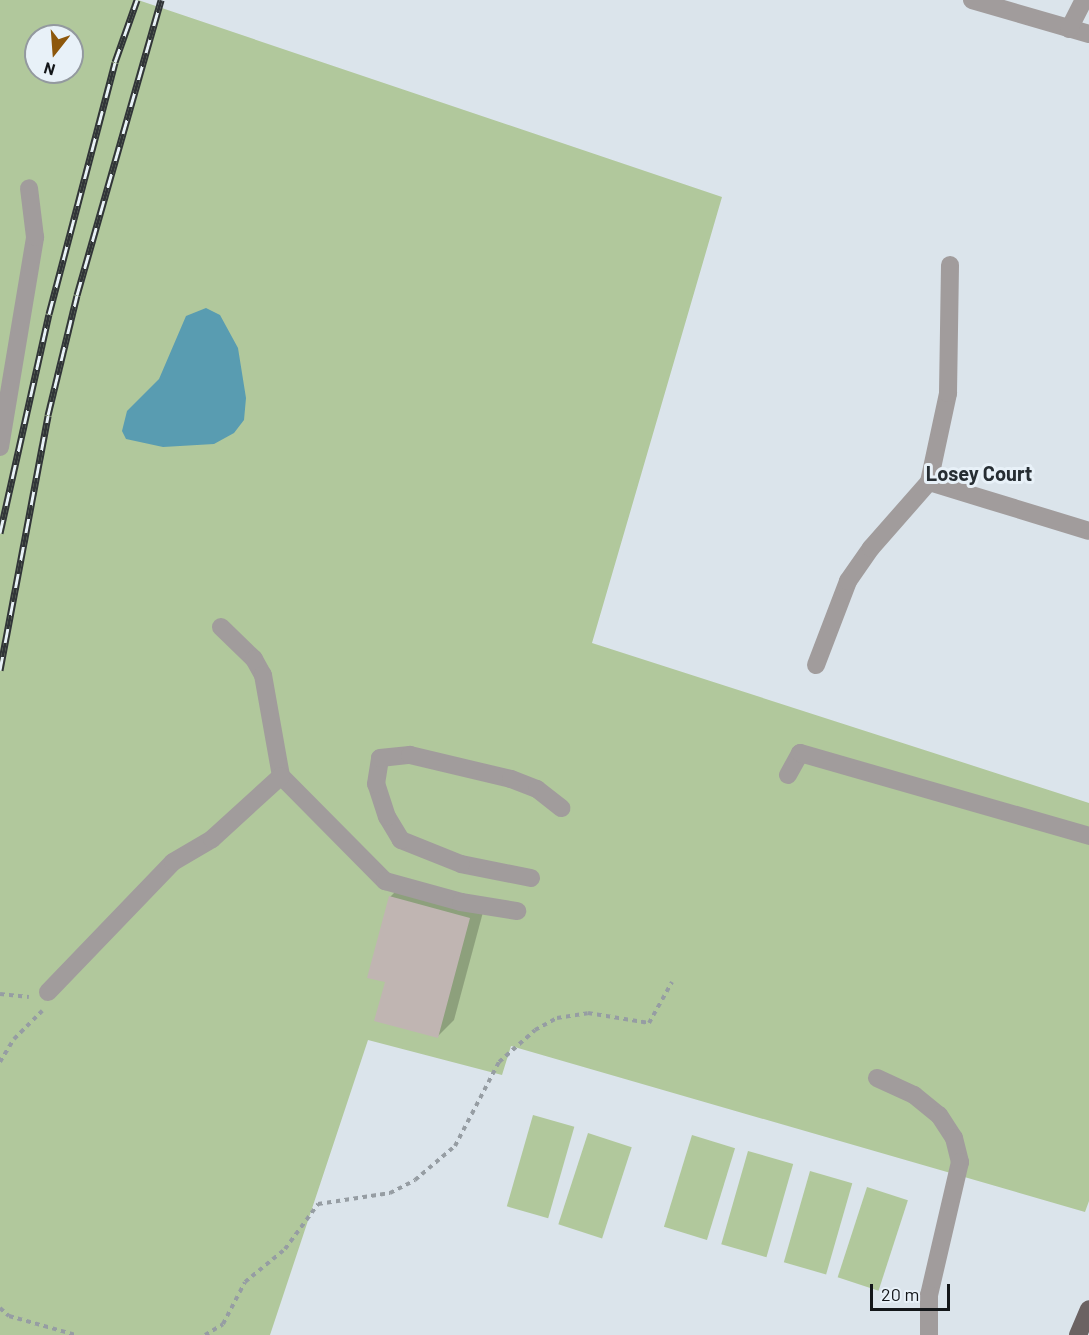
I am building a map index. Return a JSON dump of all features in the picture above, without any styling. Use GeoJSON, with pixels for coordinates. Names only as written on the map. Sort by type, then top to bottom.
{"type":"FeatureCollection","features":[{"type":"Feature","properties":{"kind":"main road"},"geometry":{"type":"LineString","coordinates":[[1078,1335],[1089,1309]]}},
{"type":"Feature","properties":{"kind":"street"},"geometry":{"type":"LineString","coordinates":[[972,0],[1089,34]]}},
{"type":"Feature","properties":{"kind":"street"},"geometry":{"type":"LineString","coordinates":[[1069,29],[1084,0]]}},
{"type":"Feature","properties":{"kind":"street"},"geometry":{"type":"LineString","coordinates":[[0,447],[35,237],[29,188]]}},
{"type":"Feature","properties":{"kind":"street"},"geometry":{"type":"LineString","coordinates":[[816,665],[848,582],[871,548],[929,482],[948,393],[950,265]]}},
{"type":"Feature","properties":{"kind":"street"},"geometry":{"type":"LineString","coordinates":[[929,482],[1089,531]]}},
{"type":"Feature","properties":{"kind":"street"},"geometry":{"type":"LineString","coordinates":[[221,627],[254,659],[263,675],[281,776],[385,881],[461,902],[517,911]]}},
{"type":"Feature","properties":{"kind":"street"},"geometry":{"type":"LineString","coordinates":[[788,775],[800,753],[1089,836]]}},
{"type":"Feature","properties":{"kind":"street"},"geometry":{"type":"LineString","coordinates":[[531,878],[461,864],[400,840],[387,817],[376,784],[380,758],[410,755],[512,779],[537,789],[561,808]]}},
{"type":"Feature","properties":{"kind":"street"},"geometry":{"type":"LineString","coordinates":[[48,992],[173,861],[212,839],[281,776]]}},
{"type":"Feature","properties":{"kind":"street"},"geometry":{"type":"LineString","coordinates":[[877,1078],[914,1095],[939,1115],[954,1138],[960,1162],[929,1295],[929,1335]]}},
{"type":"Feature","properties":{"kind":"path"},"geometry":{"type":"LineString","coordinates":[[205,1335],[223,1324],[245,1282],[285,1249],[318,1204],[390,1193],[415,1180],[455,1146],[499,1062],[535,1030],[557,1018],[588,1013],[650,1023],[672,982]]}},
{"type":"Feature","properties":{"kind":"path"},"geometry":{"type":"LineString","coordinates":[[0,1062],[14,1039],[47,1006],[48,992]]}},
{"type":"Feature","properties":{"kind":"path"},"geometry":{"type":"LineString","coordinates":[[0,1308],[9,1316],[76,1335]]}},
{"type":"Feature","properties":{"kind":"green space"},"geometry":{"type":"Polygon","coordinates":[[[0,0],[138,0],[722,197],[592,643],[1089,803],[1089,1201],[1085,1212],[511,1046],[502,1075],[368,1040],[270,1335],[0,1335],[0,0]]]}},
{"type":"Feature","properties":{"kind":"green space"},"geometry":{"type":"Polygon","coordinates":[[[533,1115],[574,1127],[548,1218],[507,1206],[533,1115]]]}},
{"type":"Feature","properties":{"kind":"green space"},"geometry":{"type":"Polygon","coordinates":[[[588,1133],[632,1147],[602,1239],[558,1224],[588,1133]]]}},
{"type":"Feature","properties":{"kind":"green space"},"geometry":{"type":"Polygon","coordinates":[[[692,1135],[735,1148],[707,1240],[664,1227],[692,1135]]]}},
{"type":"Feature","properties":{"kind":"green space"},"geometry":{"type":"Polygon","coordinates":[[[748,1151],[793,1164],[766,1257],[721,1244],[748,1151]]]}},
{"type":"Feature","properties":{"kind":"green space"},"geometry":{"type":"Polygon","coordinates":[[[810,1171],[852,1183],[826,1274],[784,1262],[810,1171]]]}},
{"type":"Feature","properties":{"kind":"green space"},"geometry":{"type":"Polygon","coordinates":[[[867,1187],[908,1200],[879,1291],[838,1277],[867,1187]]]}},
{"type":"Feature","properties":{"kind":"water"},"geometry":{"type":"Polygon","coordinates":[[[206,308],[220,315],[238,348],[246,398],[244,420],[234,433],[214,444],[163,447],[126,439],[122,431],[127,411],[159,379],[186,316],[206,308]]]}},
{"type":"Feature","properties":{"kind":"building"},"geometry":{"type":"Polygon","coordinates":[[[389,896],[470,918],[438,1038],[374,1021],[385,982],[367,978],[389,896]]]}},
{"type":"Feature","properties":{"kind":"railway"},"geometry":{"type":"LineString","coordinates":[[0,533],[49,314],[115,62],[137,0]]}},
{"type":"Feature","properties":{"kind":"railway"},"geometry":{"type":"LineString","coordinates":[[0,670],[48,415],[77,295],[161,0]]}},
{"type":"Feature","properties":{"kind":"district","name":"Losey Court"},"geometry":{"type":"Point","coordinates":[979,473]}}]}
